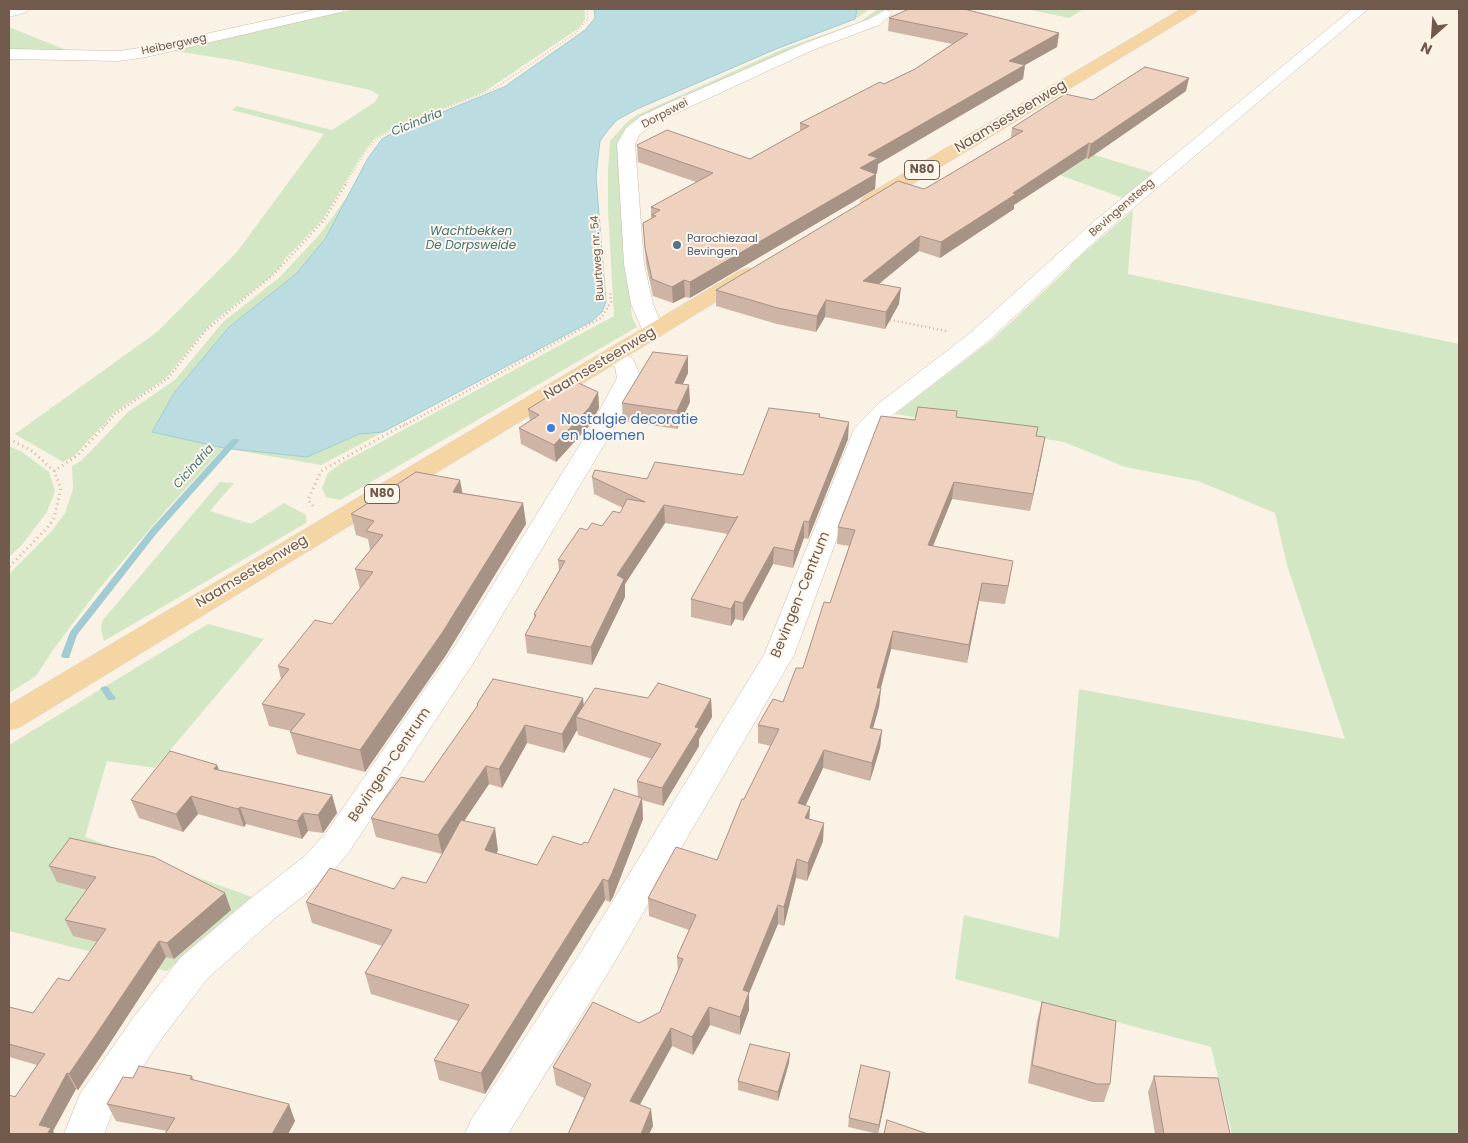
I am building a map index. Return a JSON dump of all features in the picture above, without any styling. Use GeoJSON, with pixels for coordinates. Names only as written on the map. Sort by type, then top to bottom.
{"type":"FeatureCollection","features":[{"type":"Feature","properties":{"kind":"main road","name":"Naamsesteenweg"},"geometry":{"type":"LineString","coordinates":[[850,213],[1191,9]]}},
{"type":"Feature","properties":{"kind":"main road","name":"Naamsesteenweg"},"geometry":{"type":"LineString","coordinates":[[9,719],[765,264]]}},
{"type":"Feature","properties":{"kind":"street"},"geometry":{"type":"LineString","coordinates":[[9,13],[22,9]]}},
{"type":"Feature","properties":{"kind":"street","name":"Heibergweg"},"geometry":{"type":"LineString","coordinates":[[9,54],[119,56],[146,52],[336,9]]}},
{"type":"Feature","properties":{"kind":"street","name":"Bevingensteeg"},"geometry":{"type":"LineString","coordinates":[[886,409],[978,338],[1106,222],[1361,9]]}},
{"type":"Feature","properties":{"kind":"street","name":"Dorpswei"},"geometry":{"type":"LineString","coordinates":[[653,332],[642,304],[634,264],[626,144],[632,132],[647,120],[677,106],[808,47],[874,22],[885,14]]}},
{"type":"Feature","properties":{"kind":"street","name":"Bevingen-Centrum"},"geometry":{"type":"LineString","coordinates":[[84,1134],[94,1107],[146,1030],[194,968],[263,908],[317,866],[342,835],[467,650],[601,430],[629,378],[625,364],[612,356]]}},
{"type":"Feature","properties":{"kind":"street","name":"Bevingen-Centrum"},"geometry":{"type":"LineString","coordinates":[[485,1134],[608,940],[779,655],[863,434],[886,409]]}},
{"type":"Feature","properties":{"kind":"path"},"geometry":{"type":"LineString","coordinates":[[54,471],[78,455],[114,414],[168,378],[206,330],[274,274],[324,220],[376,139],[396,128],[494,89],[576,33],[588,18],[587,9]]}},
{"type":"Feature","properties":{"kind":"path","name":"Buurtweg nr. 54"},"geometry":{"type":"LineString","coordinates":[[331,524],[308,500],[321,471],[601,318],[611,302],[609,283]]}},
{"type":"Feature","properties":{"kind":"path"},"geometry":{"type":"LineString","coordinates":[[883,319],[978,338]]}},
{"type":"Feature","properties":{"kind":"path"},"geometry":{"type":"LineString","coordinates":[[9,439],[32,452],[54,471],[61,488],[54,518],[47,528],[9,567]]}},
{"type":"Feature","properties":{"kind":"green space"},"geometry":{"type":"Polygon","coordinates":[[[354,9],[583,9],[585,11],[585,19],[579,28],[484,92],[396,127],[374,139],[362,155],[323,219],[284,260],[281,266],[269,278],[214,321],[166,378],[114,413],[73,457],[63,462],[15,434],[157,332],[237,252],[324,134],[232,110],[237,106],[332,130],[375,102],[379,95],[370,90],[238,61],[169,50],[354,9]]]}},
{"type":"Feature","properties":{"kind":"green space","name":"Wachtbekken De Dorpsweide"},"geometry":{"type":"Polygon","coordinates":[[[594,9],[870,9],[855,19],[776,49],[637,109],[617,120],[608,130],[600,141],[596,176],[606,302],[602,312],[592,321],[321,465],[223,448],[167,509],[98,590],[36,676],[9,693],[9,574],[51,532],[65,513],[73,489],[72,466],[82,460],[128,412],[175,380],[223,322],[280,277],[320,234],[347,197],[368,158],[382,139],[396,131],[504,87],[585,30],[595,18],[594,9]]]}},
{"type":"Feature","properties":{"kind":"green space"},"geometry":{"type":"Polygon","coordinates":[[[878,9],[887,9],[866,24],[632,127],[622,214],[632,317],[637,327],[340,500],[326,497],[322,488],[328,473],[340,464],[614,316],[608,211],[608,170],[610,141],[627,122],[637,115],[783,49],[860,22],[878,9]]]}},
{"type":"Feature","properties":{"kind":"green space"},"geometry":{"type":"Polygon","coordinates":[[[1027,9],[1084,9],[1069,18],[1027,9]]]}},
{"type":"Feature","properties":{"kind":"green space"},"geometry":{"type":"Polygon","coordinates":[[[9,27],[76,54],[9,51],[9,27]]]}},
{"type":"Feature","properties":{"kind":"green space"},"geometry":{"type":"Polygon","coordinates":[[[1085,152],[1154,173],[1123,198],[1054,173],[1085,152]]]}},
{"type":"Feature","properties":{"kind":"green space"},"geometry":{"type":"Polygon","coordinates":[[[1133,210],[1128,274],[1459,344],[1459,1134],[1232,1134],[1211,1047],[955,979],[964,915],[1059,938],[1079,689],[1345,739],[1287,565],[1275,513],[1198,481],[1125,467],[1064,442],[895,414],[993,339],[1069,268],[1072,263],[1133,210]]]}},
{"type":"Feature","properties":{"kind":"green space"},"geometry":{"type":"Polygon","coordinates":[[[9,446],[22,452],[49,472],[55,491],[47,512],[21,546],[9,557],[9,446]]]}},
{"type":"Feature","properties":{"kind":"green space"},"geometry":{"type":"Polygon","coordinates":[[[220,482],[234,483],[210,511],[251,524],[284,503],[306,515],[306,523],[104,641],[101,629],[102,621],[220,482]]]}},
{"type":"Feature","properties":{"kind":"green space"},"geometry":{"type":"Polygon","coordinates":[[[208,624],[264,639],[155,768],[107,761],[85,837],[252,897],[167,971],[9,931],[9,745],[208,624]]]}},
{"type":"Feature","properties":{"kind":"water","name":"Wachtbekken De Dorpsweide"},"geometry":{"type":"Polygon","coordinates":[[[594,9],[857,9],[855,19],[776,49],[637,109],[617,120],[608,130],[600,141],[596,176],[606,302],[602,312],[592,321],[383,432],[359,434],[307,457],[224,448],[152,432],[174,393],[229,327],[296,274],[325,239],[368,158],[382,139],[396,131],[504,87],[585,30],[595,18],[594,9]]]}},
{"type":"Feature","properties":{"kind":"building"},"geometry":{"type":"Polygon","coordinates":[[[909,9],[964,9],[1059,33],[1009,61],[1025,65],[868,155],[878,158],[860,168],[876,174],[690,282],[684,280],[672,287],[652,279],[645,248],[643,223],[656,216],[652,215],[660,210],[651,207],[713,173],[638,147],[637,145],[667,130],[750,159],[809,126],[800,123],[880,82],[884,84],[915,69],[968,34],[889,18],[909,9]]]}},
{"type":"Feature","properties":{"kind":"building"},"geometry":{"type":"Polygon","coordinates":[[[1145,67],[1189,78],[941,242],[920,236],[863,281],[901,288],[886,312],[826,300],[817,316],[778,308],[716,290],[898,181],[924,189],[928,187],[1023,131],[1012,128],[1065,94],[1093,100],[1145,67]]]}},
{"type":"Feature","properties":{"kind":"building"},"geometry":{"type":"Polygon","coordinates":[[[653,352],[688,356],[675,383],[689,385],[677,411],[622,403],[653,352]]]}},
{"type":"Feature","properties":{"kind":"building"},"geometry":{"type":"Polygon","coordinates":[[[574,381],[598,392],[589,408],[554,445],[519,428],[539,415],[528,409],[574,381]]]}},
{"type":"Feature","properties":{"kind":"building"},"geometry":{"type":"Polygon","coordinates":[[[918,407],[957,411],[956,417],[1038,427],[1036,436],[1045,437],[1033,494],[954,482],[928,545],[1013,561],[1008,586],[982,583],[969,645],[893,631],[877,688],[881,688],[870,728],[882,730],[872,763],[824,750],[798,803],[810,807],[805,818],[824,823],[808,863],[797,859],[784,907],[778,905],[743,990],[749,992],[740,1017],[709,1007],[692,1037],[671,1028],[630,1101],[651,1109],[641,1134],[568,1134],[591,1084],[553,1067],[593,1002],[639,1023],[660,1012],[683,959],[677,957],[696,915],[648,898],[676,847],[717,860],[742,799],[744,799],[779,729],[758,725],[773,699],[783,702],[796,668],[803,668],[824,602],[830,603],[855,530],[838,527],[881,416],[915,420],[918,407]]]}},
{"type":"Feature","properties":{"kind":"building"},"geometry":{"type":"Polygon","coordinates":[[[769,408],[820,414],[819,417],[849,422],[809,522],[804,521],[794,551],[774,547],[743,603],[735,601],[731,609],[691,599],[738,516],[735,518],[664,505],[617,575],[624,579],[591,647],[525,635],[536,615],[534,614],[565,561],[558,560],[580,528],[587,530],[592,523],[602,526],[613,511],[620,513],[627,499],[645,502],[592,477],[595,470],[647,479],[655,462],[743,475],[769,408]]]}},
{"type":"Feature","properties":{"kind":"building"},"geometry":{"type":"Polygon","coordinates":[[[416,472],[460,480],[453,492],[523,503],[442,633],[360,750],[290,732],[305,714],[262,704],[289,669],[278,666],[315,620],[332,624],[373,572],[355,569],[383,535],[366,531],[374,521],[351,514],[416,472]]]}},
{"type":"Feature","properties":{"kind":"building"},"geometry":{"type":"Polygon","coordinates":[[[493,679],[583,698],[562,734],[525,725],[499,769],[486,766],[438,835],[371,818],[401,777],[424,782],[478,705],[493,679]]]}},
{"type":"Feature","properties":{"kind":"building"},"geometry":{"type":"Polygon","coordinates":[[[658,683],[711,699],[695,727],[699,728],[662,788],[637,781],[661,744],[576,717],[595,688],[648,698],[658,683]]]}},
{"type":"Feature","properties":{"kind":"building"},"geometry":{"type":"Polygon","coordinates":[[[170,751],[217,765],[214,769],[332,795],[318,815],[303,813],[297,821],[240,807],[238,809],[191,796],[176,814],[131,800],[170,751]]]}},
{"type":"Feature","properties":{"kind":"building"},"geometry":{"type":"Polygon","coordinates":[[[614,789],[642,798],[611,876],[608,881],[603,879],[481,1073],[434,1060],[469,1005],[365,973],[392,930],[306,902],[330,868],[394,889],[402,877],[426,883],[461,820],[495,828],[485,850],[537,865],[553,836],[582,845],[584,842],[588,843],[614,789]]]}},
{"type":"Feature","properties":{"kind":"building"},"geometry":{"type":"Polygon","coordinates":[[[70,838],[154,857],[225,893],[167,943],[159,941],[69,1074],[67,1073],[39,1125],[51,1128],[47,1134],[9,1134],[9,1095],[15,1097],[45,1054],[9,1044],[9,1007],[33,1013],[58,978],[69,981],[106,929],[65,920],[96,877],[49,866],[70,838]]]}},
{"type":"Feature","properties":{"kind":"building"},"geometry":{"type":"Polygon","coordinates":[[[1042,1002],[1116,1021],[1110,1084],[1097,1084],[1032,1065],[1042,1002]]]}},
{"type":"Feature","properties":{"kind":"building"},"geometry":{"type":"Polygon","coordinates":[[[750,1044],[790,1053],[778,1092],[738,1081],[750,1044]]]}},
{"type":"Feature","properties":{"kind":"building"},"geometry":{"type":"Polygon","coordinates":[[[861,1065],[890,1072],[879,1125],[849,1118],[861,1065]]]}},
{"type":"Feature","properties":{"kind":"building"},"geometry":{"type":"Polygon","coordinates":[[[139,1066],[192,1076],[190,1079],[289,1104],[272,1134],[165,1134],[175,1118],[107,1104],[123,1077],[133,1078],[139,1066]]]}},
{"type":"Feature","properties":{"kind":"building"},"geometry":{"type":"Polygon","coordinates":[[[1154,1076],[1218,1078],[1230,1134],[1164,1134],[1154,1076]]]}},
{"type":"Feature","properties":{"kind":"building"},"geometry":{"type":"Polygon","coordinates":[[[887,1120],[928,1134],[884,1134],[887,1120]]]}},
{"type":"Feature","properties":{"kind":"waterway","name":"Cicindria"},"geometry":{"type":"LineString","coordinates":[[66,656],[73,634],[154,531],[235,441]]}},
{"type":"Feature","properties":{"kind":"waterway","name":"Cicindria"},"geometry":{"type":"LineString","coordinates":[[105,689],[111,698]]}},
{"type":"Feature","properties":{"kind":"place","name":"Parochiezaal Bevingen"},"geometry":{"type":"Point","coordinates":[677,245]}},
{"type":"Feature","properties":{"kind":"place","name":"Nostalgie decoratie en bloemen"},"geometry":{"type":"Point","coordinates":[551,428]}}]}
